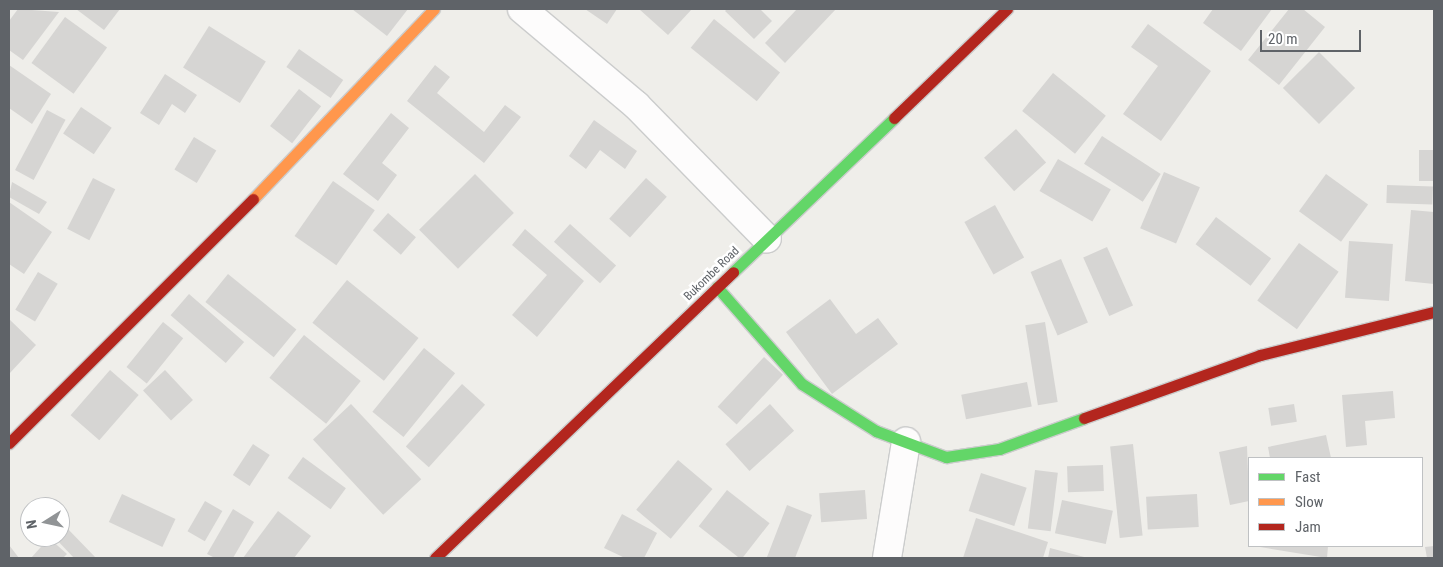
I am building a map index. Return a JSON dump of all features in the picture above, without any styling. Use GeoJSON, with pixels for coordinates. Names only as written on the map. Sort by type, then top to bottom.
{"type":"FeatureCollection","features":[{"type":"Feature","properties":{"kind":"street"},"geometry":{"type":"LineString","coordinates":[[9,443],[195,258],[434,9]]}},
{"type":"Feature","properties":{"kind":"street"},"geometry":{"type":"LineString","coordinates":[[522,9],[636,105],[767,239]]}},
{"type":"Feature","properties":{"kind":"street","name":"Bukombe Road"},"geometry":{"type":"LineString","coordinates":[[435,558],[1007,9]]}},
{"type":"Feature","properties":{"kind":"street"},"geometry":{"type":"LineString","coordinates":[[717,287],[802,384],[876,431],[946,457],[999,449],[1260,355],[1434,312]]}},
{"type":"Feature","properties":{"kind":"street"},"geometry":{"type":"LineString","coordinates":[[887,558],[906,442]]}},
{"type":"Feature","properties":{"kind":"building"},"geometry":{"type":"Polygon","coordinates":[[[18,9],[59,12],[23,60],[9,50],[9,21],[18,9]]]}},
{"type":"Feature","properties":{"kind":"building"},"geometry":{"type":"Polygon","coordinates":[[[76,9],[120,9],[104,30],[76,9]]]}},
{"type":"Feature","properties":{"kind":"building"},"geometry":{"type":"Polygon","coordinates":[[[352,9],[408,9],[387,36],[352,9]]]}},
{"type":"Feature","properties":{"kind":"building"},"geometry":{"type":"Polygon","coordinates":[[[585,9],[617,9],[607,24],[585,9]]]}},
{"type":"Feature","properties":{"kind":"building"},"geometry":{"type":"Polygon","coordinates":[[[639,9],[692,9],[668,35],[639,9]]]}},
{"type":"Feature","properties":{"kind":"building"},"geometry":{"type":"Polygon","coordinates":[[[727,9],[760,9],[772,21],[754,39],[725,11],[727,9]]]}},
{"type":"Feature","properties":{"kind":"building"},"geometry":{"type":"Polygon","coordinates":[[[797,9],[836,9],[785,63],[765,43],[797,9]]]}},
{"type":"Feature","properties":{"kind":"building"},"geometry":{"type":"Polygon","coordinates":[[[1213,9],[1272,9],[1241,51],[1203,23],[1213,9]]]}},
{"type":"Feature","properties":{"kind":"building"},"geometry":{"type":"Polygon","coordinates":[[[1289,9],[1303,9],[1325,27],[1279,85],[1248,60],[1289,9]]]}},
{"type":"Feature","properties":{"kind":"building"},"geometry":{"type":"Polygon","coordinates":[[[65,17],[107,48],[74,94],[31,63],[65,17]]]}},
{"type":"Feature","properties":{"kind":"building"},"geometry":{"type":"Polygon","coordinates":[[[714,19],[780,72],[757,101],[691,48],[714,19]]]}},
{"type":"Feature","properties":{"kind":"building"},"geometry":{"type":"Polygon","coordinates":[[[1148,24],[1211,71],[1161,141],[1123,114],[1158,66],[1131,47],[1148,24]]]}},
{"type":"Feature","properties":{"kind":"building"},"geometry":{"type":"Polygon","coordinates":[[[209,26],[266,62],[240,103],[183,68],[209,26]]]}},
{"type":"Feature","properties":{"kind":"building"},"geometry":{"type":"Polygon","coordinates":[[[299,49],[343,80],[331,98],[286,67],[299,49]]]}},
{"type":"Feature","properties":{"kind":"building"},"geometry":{"type":"Polygon","coordinates":[[[1319,52],[1355,88],[1319,124],[1283,88],[1319,52]]]}},
{"type":"Feature","properties":{"kind":"building"},"geometry":{"type":"Polygon","coordinates":[[[9,65],[51,94],[32,124],[9,108],[9,65]]]}},
{"type":"Feature","properties":{"kind":"building"},"geometry":{"type":"Polygon","coordinates":[[[435,65],[450,77],[437,93],[484,132],[505,105],[521,117],[484,163],[407,101],[435,65]]]}},
{"type":"Feature","properties":{"kind":"building"},"geometry":{"type":"Polygon","coordinates":[[[1053,73],[1106,116],[1075,154],[1022,111],[1053,73]]]}},
{"type":"Feature","properties":{"kind":"building"},"geometry":{"type":"Polygon","coordinates":[[[165,74],[197,95],[185,113],[172,104],[159,125],[140,113],[165,74]]]}},
{"type":"Feature","properties":{"kind":"building"},"geometry":{"type":"Polygon","coordinates":[[[299,89],[321,106],[292,143],[270,126],[299,89]]]}},
{"type":"Feature","properties":{"kind":"building"},"geometry":{"type":"Polygon","coordinates":[[[81,107],[112,128],[94,154],[63,134],[81,107]]]}},
{"type":"Feature","properties":{"kind":"building"},"geometry":{"type":"Polygon","coordinates":[[[47,110],[66,120],[34,180],[15,170],[47,110]]]}},
{"type":"Feature","properties":{"kind":"building"},"geometry":{"type":"Polygon","coordinates":[[[391,113],[409,128],[382,163],[397,175],[378,201],[343,174],[391,113]]]}},
{"type":"Feature","properties":{"kind":"building"},"geometry":{"type":"Polygon","coordinates":[[[594,120],[637,151],[625,169],[600,150],[586,169],[569,156],[594,120]]]}},
{"type":"Feature","properties":{"kind":"building"},"geometry":{"type":"Polygon","coordinates":[[[1016,129],[1046,162],[1014,191],[984,158],[1016,129]]]}},
{"type":"Feature","properties":{"kind":"building"},"geometry":{"type":"Polygon","coordinates":[[[1102,136],[1161,174],[1143,202],[1084,164],[1102,136]]]}},
{"type":"Feature","properties":{"kind":"building"},"geometry":{"type":"Polygon","coordinates":[[[194,137],[216,150],[197,183],[174,170],[194,137]]]}},
{"type":"Feature","properties":{"kind":"building"},"geometry":{"type":"Polygon","coordinates":[[[1419,150],[1434,150],[1434,181],[1419,181],[1419,150]]]}},
{"type":"Feature","properties":{"kind":"building"},"geometry":{"type":"Polygon","coordinates":[[[1058,159],[1111,189],[1092,222],[1040,191],[1058,159]]]}},
{"type":"Feature","properties":{"kind":"building"},"geometry":{"type":"Polygon","coordinates":[[[1164,172],[1200,187],[1176,243],[1140,228],[1164,172]]]}},
{"type":"Feature","properties":{"kind":"building"},"geometry":{"type":"Polygon","coordinates":[[[475,174],[514,213],[458,269],[419,230],[475,174]]]}},
{"type":"Feature","properties":{"kind":"building"},"geometry":{"type":"Polygon","coordinates":[[[1326,174],[1368,205],[1341,242],[1299,211],[1326,174]]]}},
{"type":"Feature","properties":{"kind":"building"},"geometry":{"type":"Polygon","coordinates":[[[93,178],[115,189],[89,240],[67,229],[93,178]]]}},
{"type":"Feature","properties":{"kind":"building"},"geometry":{"type":"Polygon","coordinates":[[[646,178],[667,197],[630,238],[609,219],[646,178]]]}},
{"type":"Feature","properties":{"kind":"building"},"geometry":{"type":"Polygon","coordinates":[[[333,181],[375,210],[336,265],[295,236],[333,181]]]}},
{"type":"Feature","properties":{"kind":"building"},"geometry":{"type":"Polygon","coordinates":[[[12,182],[47,202],[39,214],[9,197],[12,182]]]}},
{"type":"Feature","properties":{"kind":"building"},"geometry":{"type":"Polygon","coordinates":[[[1387,185],[1433,187],[1432,205],[1386,203],[1387,185]]]}},
{"type":"Feature","properties":{"kind":"building"},"geometry":{"type":"Polygon","coordinates":[[[9,202],[52,232],[24,274],[9,264],[9,202]]]}},
{"type":"Feature","properties":{"kind":"building"},"geometry":{"type":"Polygon","coordinates":[[[995,205],[1024,257],[993,274],[964,222],[995,205]]]}},
{"type":"Feature","properties":{"kind":"building"},"geometry":{"type":"Polygon","coordinates":[[[1411,210],[1434,212],[1434,284],[1405,281],[1411,210]]]}},
{"type":"Feature","properties":{"kind":"building"},"geometry":{"type":"Polygon","coordinates":[[[388,213],[416,237],[401,255],[373,230],[388,213]]]}},
{"type":"Feature","properties":{"kind":"building"},"geometry":{"type":"Polygon","coordinates":[[[1216,217],[1271,259],[1251,286],[1196,244],[1216,217]]]}},
{"type":"Feature","properties":{"kind":"building"},"geometry":{"type":"Polygon","coordinates":[[[570,224],[616,265],[600,283],[554,242],[570,224]]]}},
{"type":"Feature","properties":{"kind":"building"},"geometry":{"type":"Polygon","coordinates":[[[525,229],[584,281],[537,337],[512,315],[547,275],[512,245],[525,229]]]}},
{"type":"Feature","properties":{"kind":"building"},"geometry":{"type":"Polygon","coordinates":[[[1349,241],[1393,244],[1389,301],[1345,298],[1349,241]]]}},
{"type":"Feature","properties":{"kind":"building"},"geometry":{"type":"Polygon","coordinates":[[[1299,243],[1339,272],[1297,329],[1257,300],[1299,243]]]}},
{"type":"Feature","properties":{"kind":"building"},"geometry":{"type":"Polygon","coordinates":[[[1107,247],[1133,305],[1109,316],[1083,258],[1107,247]]]}},
{"type":"Feature","properties":{"kind":"building"},"geometry":{"type":"Polygon","coordinates":[[[1061,259],[1088,323],[1058,335],[1031,272],[1061,259]]]}},
{"type":"Feature","properties":{"kind":"building"},"geometry":{"type":"Polygon","coordinates":[[[38,272],[58,284],[35,322],[15,310],[38,272]]]}},
{"type":"Feature","properties":{"kind":"building"},"geometry":{"type":"Polygon","coordinates":[[[228,274],[296,329],[274,357],[205,302],[228,274]]]}},
{"type":"Feature","properties":{"kind":"building"},"geometry":{"type":"Polygon","coordinates":[[[347,280],[418,338],[384,381],[312,323],[347,280]]]}},
{"type":"Feature","properties":{"kind":"building"},"geometry":{"type":"Polygon","coordinates":[[[189,294],[244,342],[226,363],[171,315],[189,294]]]}},
{"type":"Feature","properties":{"kind":"building"},"geometry":{"type":"Polygon","coordinates":[[[830,299],[856,334],[878,318],[898,344],[832,394],[786,332],[830,299]]]}},
{"type":"Feature","properties":{"kind":"building"},"geometry":{"type":"Polygon","coordinates":[[[9,319],[36,345],[9,374],[9,319]]]}},
{"type":"Feature","properties":{"kind":"building"},"geometry":{"type":"Polygon","coordinates":[[[163,322],[183,338],[147,383],[126,367],[163,322]]]}},
{"type":"Feature","properties":{"kind":"building"},"geometry":{"type":"Polygon","coordinates":[[[1045,322],[1058,402],[1038,405],[1025,325],[1045,322]]]}},
{"type":"Feature","properties":{"kind":"building"},"geometry":{"type":"Polygon","coordinates":[[[304,335],[361,381],[326,424],[269,378],[304,335]]]}},
{"type":"Feature","properties":{"kind":"building"},"geometry":{"type":"Polygon","coordinates":[[[424,348],[455,373],[403,437],[372,412],[424,348]]]}},
{"type":"Feature","properties":{"kind":"building"},"geometry":{"type":"Polygon","coordinates":[[[764,357],[783,375],[737,424],[718,407],[764,357]]]}},
{"type":"Feature","properties":{"kind":"building"},"geometry":{"type":"Polygon","coordinates":[[[110,370],[139,395],[99,440],[71,415],[110,370]]]}},
{"type":"Feature","properties":{"kind":"building"},"geometry":{"type":"Polygon","coordinates":[[[165,370],[193,400],[171,420],[143,390],[165,370]]]}},
{"type":"Feature","properties":{"kind":"building"},"geometry":{"type":"Polygon","coordinates":[[[1027,382],[1032,407],[966,419],[961,395],[1027,382]]]}},
{"type":"Feature","properties":{"kind":"building"},"geometry":{"type":"Polygon","coordinates":[[[462,384],[485,405],[429,467],[406,446],[462,384]]]}},
{"type":"Feature","properties":{"kind":"building"},"geometry":{"type":"Polygon","coordinates":[[[1393,391],[1395,418],[1365,421],[1367,445],[1346,447],[1342,395],[1393,391]]]}},
{"type":"Feature","properties":{"kind":"building"},"geometry":{"type":"Polygon","coordinates":[[[351,404],[421,479],[383,515],[313,439],[351,404]]]}},
{"type":"Feature","properties":{"kind":"building"},"geometry":{"type":"Polygon","coordinates":[[[770,404],[794,431],[750,471],[725,444],[770,404]]]}},
{"type":"Feature","properties":{"kind":"building"},"geometry":{"type":"Polygon","coordinates":[[[1294,404],[1297,422],[1271,426],[1268,408],[1294,404]]]}},
{"type":"Feature","properties":{"kind":"building"},"geometry":{"type":"Polygon","coordinates":[[[1326,435],[1331,457],[1270,457],[1268,447],[1326,435]]]}},
{"type":"Feature","properties":{"kind":"building"},"geometry":{"type":"Polygon","coordinates":[[[253,444],[270,455],[250,486],[233,475],[253,444]]]}},
{"type":"Feature","properties":{"kind":"building"},"geometry":{"type":"Polygon","coordinates":[[[1133,444],[1143,535],[1120,538],[1110,446],[1133,444]]]}},
{"type":"Feature","properties":{"kind":"building"},"geometry":{"type":"Polygon","coordinates":[[[1247,446],[1248,501],[1230,505],[1219,452],[1247,446]]]}},
{"type":"Feature","properties":{"kind":"building"},"geometry":{"type":"Polygon","coordinates":[[[303,457],[346,488],[331,509],[288,478],[303,457]]]}},
{"type":"Feature","properties":{"kind":"building"},"geometry":{"type":"Polygon","coordinates":[[[678,460],[712,489],[671,539],[636,510],[678,460]]]}},
{"type":"Feature","properties":{"kind":"building"},"geometry":{"type":"Polygon","coordinates":[[[1103,465],[1104,491],[1068,492],[1067,466],[1103,465]]]}},
{"type":"Feature","properties":{"kind":"building"},"geometry":{"type":"Polygon","coordinates":[[[1035,470],[1058,473],[1051,531],[1028,529],[1035,470]]]}},
{"type":"Feature","properties":{"kind":"building"},"geometry":{"type":"Polygon","coordinates":[[[981,473],[1027,488],[1014,526],[969,511],[981,473]]]}},
{"type":"Feature","properties":{"kind":"building"},"geometry":{"type":"Polygon","coordinates":[[[727,490],[770,523],[742,558],[739,558],[699,526],[727,490]]]}},
{"type":"Feature","properties":{"kind":"building"},"geometry":{"type":"Polygon","coordinates":[[[865,490],[867,519],[821,522],[819,493],[865,490]]]}},
{"type":"Feature","properties":{"kind":"building"},"geometry":{"type":"Polygon","coordinates":[[[122,494],[175,519],[162,547],[109,522],[122,494]]]}},
{"type":"Feature","properties":{"kind":"building"},"geometry":{"type":"Polygon","coordinates":[[[1197,494],[1199,527],[1148,530],[1146,497],[1197,494]]]}},
{"type":"Feature","properties":{"kind":"building"},"geometry":{"type":"Polygon","coordinates":[[[1062,500],[1113,511],[1106,544],[1055,533],[1062,500]]]}},
{"type":"Feature","properties":{"kind":"building"},"geometry":{"type":"Polygon","coordinates":[[[205,501],[222,511],[205,541],[188,531],[205,501]]]}},
{"type":"Feature","properties":{"kind":"building"},"geometry":{"type":"Polygon","coordinates":[[[787,505],[812,515],[795,558],[767,557],[787,505]]]}},
{"type":"Feature","properties":{"kind":"building"},"geometry":{"type":"Polygon","coordinates":[[[233,509],[254,522],[233,558],[215,558],[207,554],[233,509]]]}},
{"type":"Feature","properties":{"kind":"building"},"geometry":{"type":"Polygon","coordinates":[[[278,511],[311,536],[294,558],[243,558],[278,511]]]}},
{"type":"Feature","properties":{"kind":"building"},"geometry":{"type":"Polygon","coordinates":[[[622,514],[657,533],[644,558],[625,558],[604,548],[622,514]]]}},
{"type":"Feature","properties":{"kind":"building"},"geometry":{"type":"Polygon","coordinates":[[[976,518],[1048,542],[1043,558],[963,558],[976,518]]]}},
{"type":"Feature","properties":{"kind":"building"},"geometry":{"type":"Polygon","coordinates":[[[70,531],[96,558],[74,558],[64,547],[70,547],[70,531]]]}},
{"type":"Feature","properties":{"kind":"building"},"geometry":{"type":"Polygon","coordinates":[[[9,545],[19,558],[9,558],[9,545]]]}},
{"type":"Feature","properties":{"kind":"building"},"geometry":{"type":"Polygon","coordinates":[[[1434,546],[1434,558],[1427,558],[1425,547],[1434,546]]]}},
{"type":"Feature","properties":{"kind":"building"},"geometry":{"type":"Polygon","coordinates":[[[41,547],[59,547],[67,554],[63,558],[31,558],[41,547]]]}},
{"type":"Feature","properties":{"kind":"building"},"geometry":{"type":"Polygon","coordinates":[[[1260,547],[1328,547],[1327,558],[1260,547]]]}},
{"type":"Feature","properties":{"kind":"building"},"geometry":{"type":"Polygon","coordinates":[[[1050,548],[1088,558],[1048,558],[1050,548]]]}},
{"type":"Feature","properties":{"kind":"traffic: fast"},"geometry":{"type":"LineString","coordinates":[[733,272],[894,118]]}},
{"type":"Feature","properties":{"kind":"traffic: fast"},"geometry":{"type":"LineString","coordinates":[[717,287],[802,384],[876,431],[946,457],[999,449],[1084,418]]}},
{"type":"Feature","properties":{"kind":"traffic: slow"},"geometry":{"type":"LineString","coordinates":[[253,199],[434,9]]}},
{"type":"Feature","properties":{"kind":"traffic: jam"},"geometry":{"type":"LineString","coordinates":[[894,118],[1007,9]]}},
{"type":"Feature","properties":{"kind":"traffic: jam"},"geometry":{"type":"LineString","coordinates":[[9,443],[253,199]]}},
{"type":"Feature","properties":{"kind":"traffic: jam"},"geometry":{"type":"LineString","coordinates":[[435,558],[733,272]]}},
{"type":"Feature","properties":{"kind":"traffic: jam"},"geometry":{"type":"LineString","coordinates":[[1084,418],[1260,355],[1434,312]]}}]}
